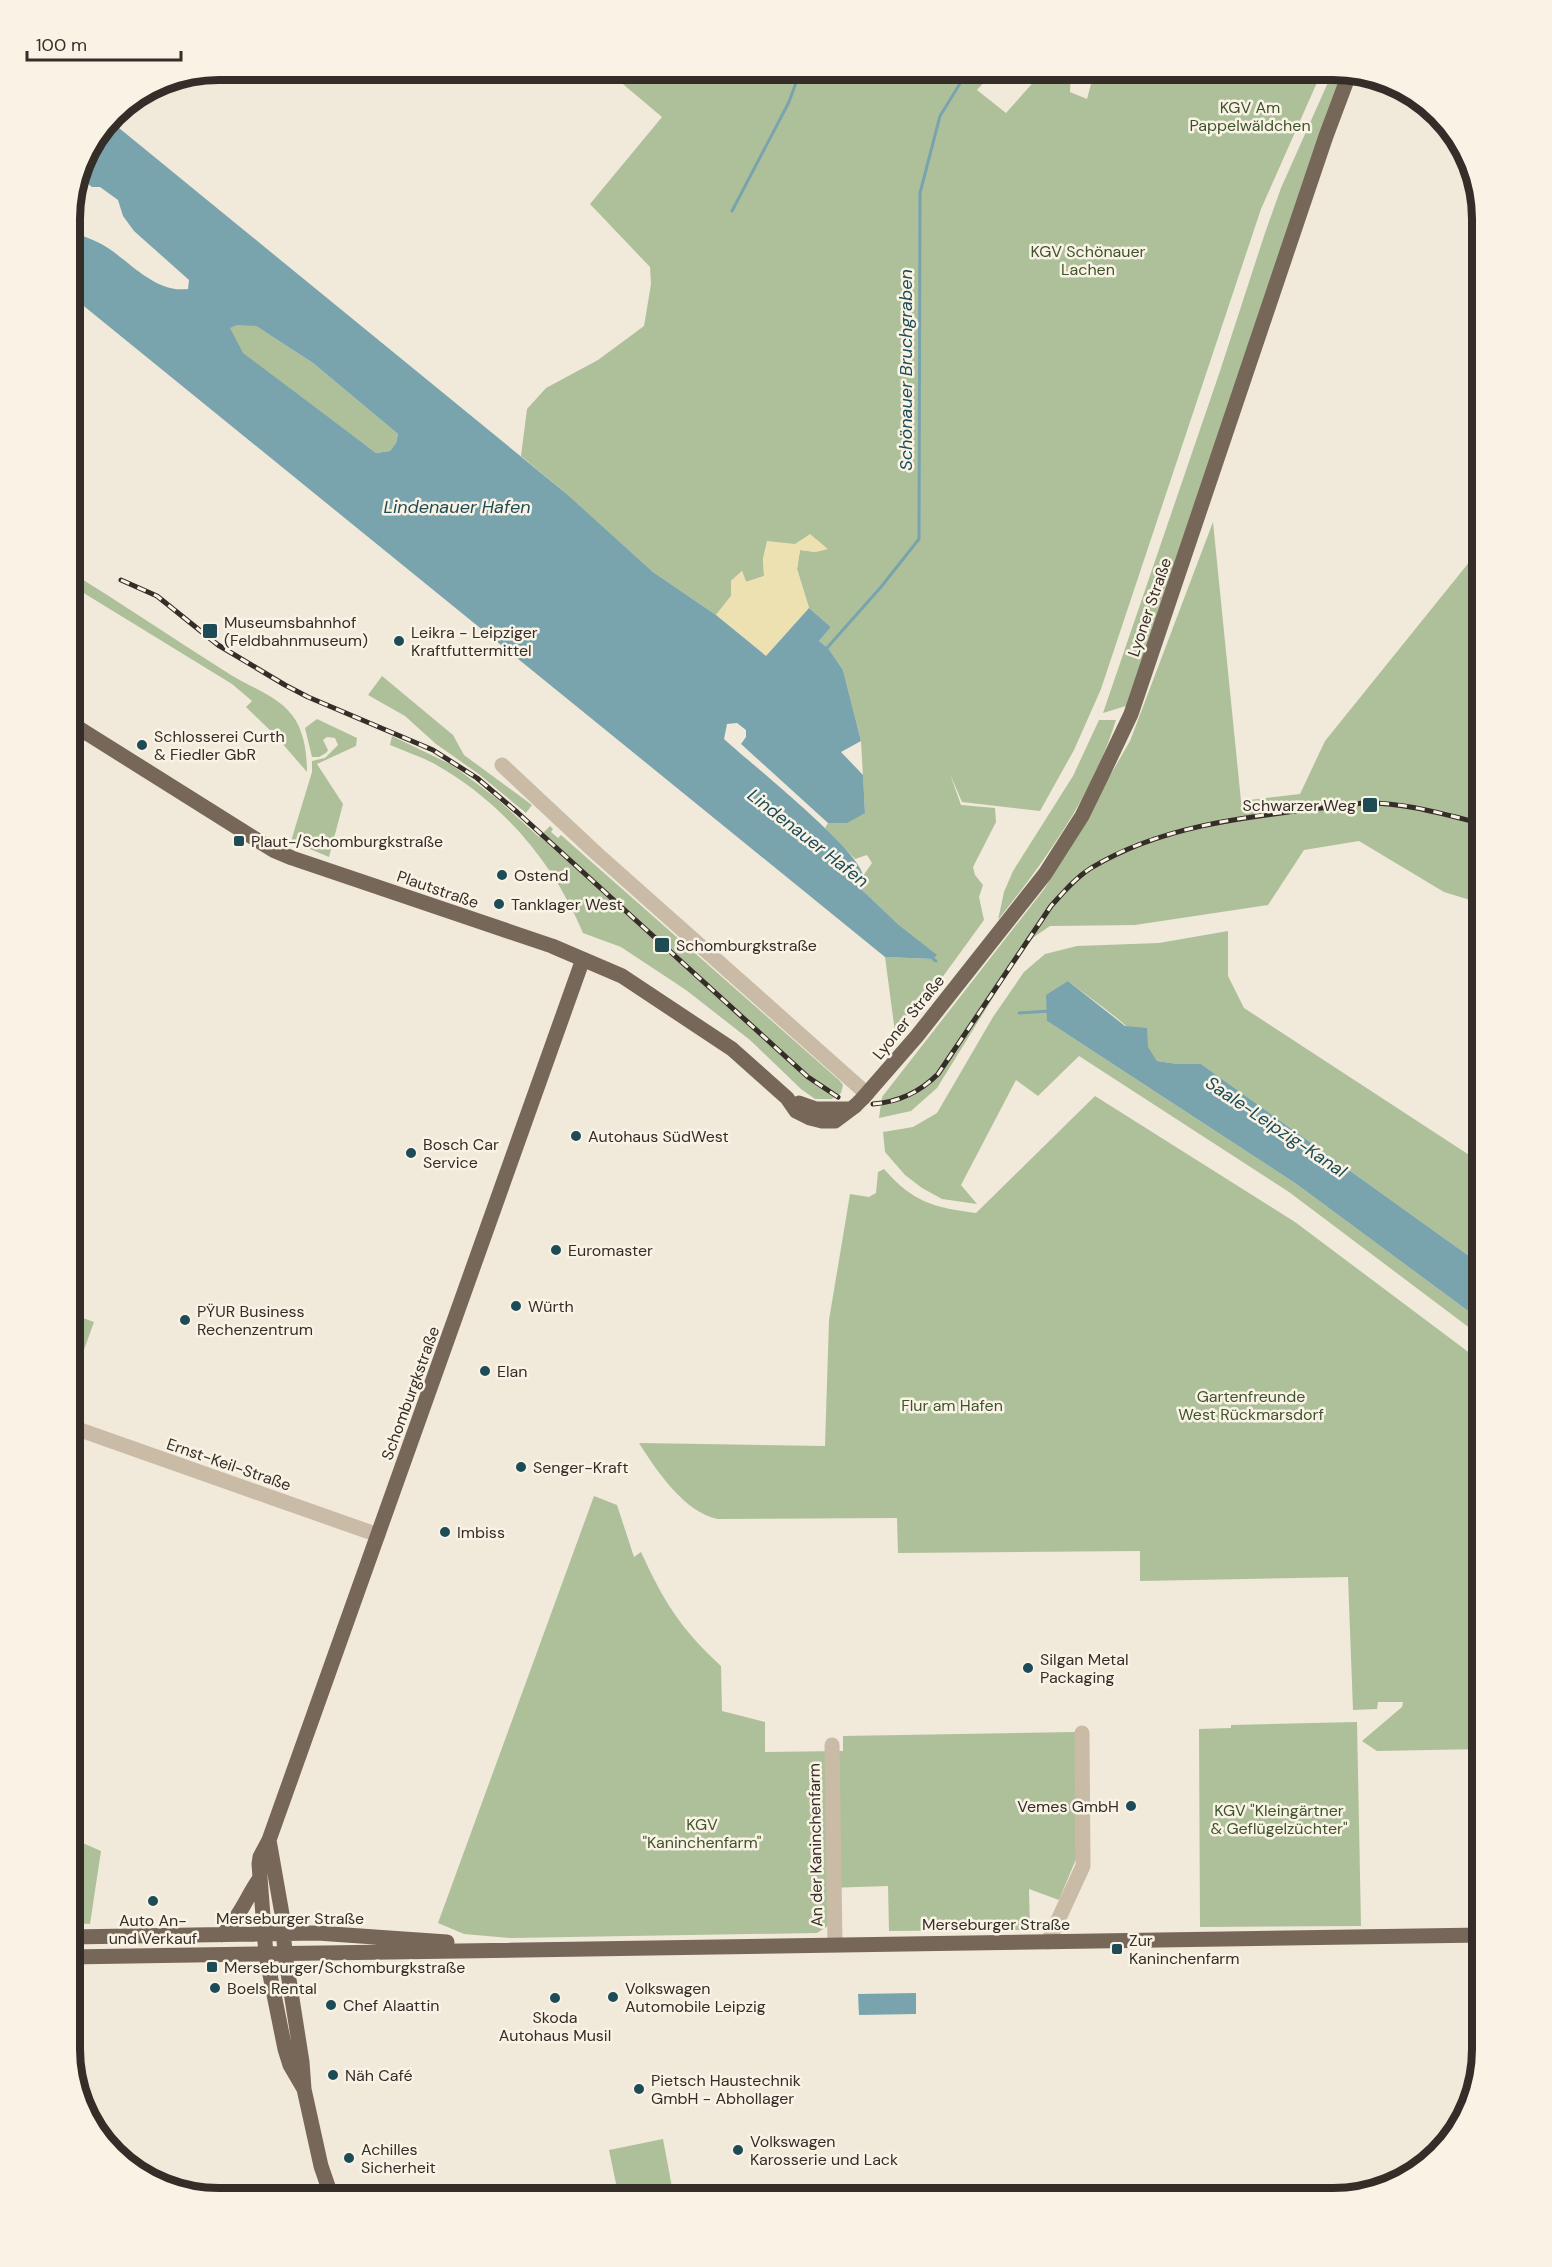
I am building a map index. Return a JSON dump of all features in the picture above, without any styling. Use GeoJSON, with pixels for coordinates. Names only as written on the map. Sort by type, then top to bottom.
{"type":"FeatureCollection","features":[{"type":"Feature","properties":{"kind":"main road","name":"Lyoner Straße"},"geometry":{"type":"LineString","coordinates":[[859,1102],[917,1036],[1045,874],[1082,816],[1127,724],[1347,81]]}},
{"type":"Feature","properties":{"kind":"main road","name":"Plautstraße"},"geometry":{"type":"LineString","coordinates":[[80,729],[273,850],[583,959],[622,976],[732,1049],[788,1098],[796,1111],[822,1121],[835,1121],[859,1102]]}},
{"type":"Feature","properties":{"kind":"main road","name":"Schomburgkstraße"},"geometry":{"type":"LineString","coordinates":[[304,2089],[290,2065],[285,2049],[266,1955],[260,1857],[269,1840],[583,959]]}},
{"type":"Feature","properties":{"kind":"main road","name":"Schomburgkstraße"},"geometry":{"type":"LineString","coordinates":[[269,1840],[284,1933],[304,2089]]}},
{"type":"Feature","properties":{"kind":"main road"},"geometry":{"type":"LineString","coordinates":[[222,1935],[232,1925],[260,1878]]}},
{"type":"Feature","properties":{"kind":"main road","name":"Merseburger Straße"},"geometry":{"type":"LineString","coordinates":[[80,1937],[284,1933],[362,1935],[509,1950]]}},
{"type":"Feature","properties":{"kind":"main road","name":"Merseburger Straße"},"geometry":{"type":"LineString","coordinates":[[80,1957],[1472,1935]]}},
{"type":"Feature","properties":{"kind":"main road"},"geometry":{"type":"LineString","coordinates":[[304,2089],[321,2166],[329,2187]]}},
{"type":"Feature","properties":{"kind":"street"},"geometry":{"type":"LineString","coordinates":[[502,765],[859,1102]]}},
{"type":"Feature","properties":{"kind":"street","name":"Ernst-Keil-Straße"},"geometry":{"type":"LineString","coordinates":[[80,1430],[378,1535]]}},
{"type":"Feature","properties":{"kind":"street"},"geometry":{"type":"LineString","coordinates":[[1048,1942],[1083,1866],[1082,1733]]}},
{"type":"Feature","properties":{"kind":"street","name":"An der Kaninchenfarm"},"geometry":{"type":"LineString","coordinates":[[832,1745],[835,1944]]}},
{"type":"Feature","properties":{"kind":"green space"},"geometry":{"type":"Polygon","coordinates":[[[618,80],[986,80],[977,90],[1006,113],[1035,80],[1071,80],[1070,92],[1087,99],[1092,80],[1318,80],[1261,209],[1101,689],[1074,750],[1040,811],[962,802],[950,774],[961,805],[995,808],[996,822],[973,867],[975,875],[983,885],[979,897],[984,920],[928,997],[922,993],[895,1032],[885,957],[933,959],[936,955],[899,925],[861,889],[863,876],[872,863],[867,855],[855,859],[825,828],[828,823],[847,822],[865,812],[861,741],[843,670],[828,648],[819,641],[831,627],[809,608],[797,569],[800,550],[816,552],[795,544],[763,558],[764,576],[746,582],[742,571],[731,581],[731,596],[716,615],[653,572],[521,456],[527,409],[546,388],[598,360],[644,326],[651,284],[650,267],[590,204],[662,117],[618,80]]]}},
{"type":"Feature","properties":{"kind":"green space"},"geometry":{"type":"Polygon","coordinates":[[[1329,80],[1341,80],[1126,706],[1103,713],[1220,371],[1281,188],[1329,80]]]}},
{"type":"Feature","properties":{"kind":"green space"},"geometry":{"type":"Polygon","coordinates":[[[207,314],[256,326],[313,363],[398,434],[396,443],[390,451],[376,453],[269,374],[271,383],[201,318],[207,314]]]}},
{"type":"Feature","properties":{"kind":"green space"},"geometry":{"type":"Polygon","coordinates":[[[1213,522],[1241,801],[1300,794],[1325,741],[1472,559],[1472,901],[1444,892],[1359,841],[1304,850],[1268,905],[1135,925],[1050,926],[1034,937],[1023,949],[937,1088],[911,1111],[879,1118],[882,1097],[1045,888],[1130,741],[1213,522]]]}},
{"type":"Feature","properties":{"kind":"green space"},"geometry":{"type":"Polygon","coordinates":[[[80,578],[286,708],[296,721],[302,735],[307,772],[275,735],[246,707],[252,701],[232,684],[80,591],[80,578]]]}},
{"type":"Feature","properties":{"kind":"green space"},"geometry":{"type":"Polygon","coordinates":[[[382,676],[453,735],[464,755],[532,805],[526,813],[480,775],[436,744],[405,716],[368,695],[382,676]]]}},
{"type":"Feature","properties":{"kind":"green space"},"geometry":{"type":"Polygon","coordinates":[[[317,719],[357,738],[356,746],[317,764],[343,804],[329,857],[291,841],[312,772],[312,761],[325,758],[338,745],[335,738],[327,737],[323,740],[328,750],[326,753],[319,757],[312,757],[305,728],[317,719]]]}},
{"type":"Feature","properties":{"kind":"green space"},"geometry":{"type":"Polygon","coordinates":[[[1099,720],[1116,720],[1094,775],[1051,850],[998,920],[1004,892],[1013,871],[1073,776],[1099,720]]]}},
{"type":"Feature","properties":{"kind":"green space"},"geometry":{"type":"Polygon","coordinates":[[[392,736],[452,765],[496,798],[539,837],[550,826],[553,829],[551,832],[558,838],[561,835],[840,1081],[843,1085],[841,1093],[832,1099],[815,1099],[801,1089],[750,1040],[686,990],[621,947],[583,933],[556,881],[522,835],[481,795],[458,778],[433,763],[390,745],[392,736]]]}},
{"type":"Feature","properties":{"kind":"green space"},"geometry":{"type":"Polygon","coordinates":[[[1228,931],[1228,976],[1244,1008],[1472,1157],[1472,1258],[1201,1064],[1157,1061],[1128,1028],[1068,981],[1047,1021],[1295,1183],[1472,1314],[1472,1330],[1289,1192],[1079,1056],[1038,1096],[1016,1080],[961,1185],[977,1204],[942,1199],[922,1188],[905,1175],[885,1152],[883,1132],[913,1127],[937,1113],[993,1017],[1024,972],[1045,954],[1077,946],[1159,943],[1228,931]]]}},
{"type":"Feature","properties":{"kind":"green space","name":"Gartenfreunde West Rückmarsdorf"},"geometry":{"type":"Polygon","coordinates":[[[1095,1096],[1295,1222],[1472,1355],[1472,1749],[1377,1751],[1362,1741],[1402,1707],[1403,1702],[1378,1702],[1377,1709],[1353,1710],[1348,1577],[1140,1581],[1140,1551],[898,1553],[897,1518],[718,1519],[694,1508],[672,1489],[639,1443],[825,1446],[829,1320],[850,1194],[869,1197],[876,1193],[878,1172],[884,1169],[905,1189],[925,1202],[976,1213],[1095,1096]]]}},
{"type":"Feature","properties":{"kind":"green space"},"geometry":{"type":"Polygon","coordinates":[[[80,1317],[94,1322],[80,1361],[80,1317]]]}},
{"type":"Feature","properties":{"kind":"green space","name":"KGV \"Kaninchenfarm\""},"geometry":{"type":"Polygon","coordinates":[[[594,1496],[617,1505],[634,1557],[641,1552],[657,1586],[674,1614],[694,1639],[721,1666],[722,1711],[765,1722],[765,1752],[843,1751],[843,1736],[1075,1732],[1076,1859],[1059,1900],[1029,1889],[1030,1930],[889,1931],[888,1886],[828,1888],[828,1926],[817,1933],[510,1938],[464,1934],[438,1923],[594,1496]]]}},
{"type":"Feature","properties":{"kind":"green space","name":"KGV \"Kleingärtner & Geflügelzüchter\""},"geometry":{"type":"Polygon","coordinates":[[[1357,1722],[1361,1926],[1200,1927],[1199,1729],[1231,1728],[1231,1725],[1357,1722]]]}},
{"type":"Feature","properties":{"kind":"green space"},"geometry":{"type":"Polygon","coordinates":[[[80,1842],[101,1851],[90,1924],[80,1924],[80,1842]]]}},
{"type":"Feature","properties":{"kind":"green space"},"geometry":{"type":"Polygon","coordinates":[[[663,2139],[672,2187],[617,2187],[609,2150],[663,2139]]]}},
{"type":"Feature","properties":{"kind":"sand"},"geometry":{"type":"Polygon","coordinates":[[[810,534],[828,549],[816,552],[800,550],[797,569],[809,608],[766,656],[716,615],[731,596],[731,581],[742,571],[746,582],[764,576],[763,558],[767,541],[795,544],[810,534]]]}},
{"type":"Feature","properties":{"kind":"water","name":"Lindenauer Hafen"},"geometry":{"type":"Polygon","coordinates":[[[116,125],[568,495],[653,572],[716,615],[766,656],[809,608],[831,627],[819,641],[828,648],[843,670],[861,741],[841,752],[863,775],[865,813],[847,823],[828,823],[741,744],[746,737],[746,730],[737,723],[727,724],[724,739],[823,826],[856,862],[863,875],[861,889],[899,925],[937,955],[933,959],[885,957],[80,303],[80,235],[103,245],[145,276],[165,287],[188,289],[189,280],[134,231],[123,216],[118,200],[100,187],[92,187],[85,181],[87,174],[103,141],[116,125]],[[237,325],[230,328],[243,353],[376,453],[390,451],[396,443],[398,434],[313,363],[256,326],[237,325]]]}},
{"type":"Feature","properties":{"kind":"water","name":"Saale-Leipzig-Kanal"},"geometry":{"type":"Polygon","coordinates":[[[1068,981],[1125,1026],[1147,1028],[1148,1047],[1157,1061],[1201,1064],[1472,1258],[1472,1314],[1295,1183],[1047,1021],[1046,995],[1068,981]]]}},
{"type":"Feature","properties":{"kind":"water"},"geometry":{"type":"Polygon","coordinates":[[[916,1993],[916,2014],[859,2015],[858,1994],[916,1993]]]}},
{"type":"Feature","properties":{"kind":"waterway"},"geometry":{"type":"LineString","coordinates":[[732,211],[789,102],[797,80]]}},
{"type":"Feature","properties":{"kind":"waterway","name":"Schönauer Bruchgraben"},"geometry":{"type":"LineString","coordinates":[[826,649],[881,587],[919,539],[920,193],[940,116],[962,80]]}},
{"type":"Feature","properties":{"kind":"waterway"},"geometry":{"type":"LineString","coordinates":[[1019,1013],[1050,1011]]}},
{"type":"Feature","properties":{"kind":"railway"},"geometry":{"type":"LineString","coordinates":[[121,580],[157,596],[218,645],[285,685],[433,750],[477,778],[808,1077],[838,1097]]}},
{"type":"Feature","properties":{"kind":"railway"},"geometry":{"type":"LineString","coordinates":[[873,1104],[892,1101],[908,1095],[924,1086],[938,1074],[1051,906],[1085,872],[1122,852],[1188,829],[1258,816],[1363,803],[1408,807],[1472,821]]}},
{"type":"Feature","properties":{"kind":"place","name":"Museumsbahnhof (Feldbahnmuseum)"},"geometry":{"type":"Point","coordinates":[210,631]}},
{"type":"Feature","properties":{"kind":"place","name":"Leikra - Leipziger Kraftfuttermittel"},"geometry":{"type":"Point","coordinates":[399,641]}},
{"type":"Feature","properties":{"kind":"place","name":"Schlosserei Curth & Fiedler GbR"},"geometry":{"type":"Point","coordinates":[142,745]}},
{"type":"Feature","properties":{"kind":"place","name":"Schwarzer Weg"},"geometry":{"type":"Point","coordinates":[1370,805]}},
{"type":"Feature","properties":{"kind":"place","name":"Plaut-/Schomburgkstraße"},"geometry":{"type":"Point","coordinates":[239,841]}},
{"type":"Feature","properties":{"kind":"place","name":"Ostend"},"geometry":{"type":"Point","coordinates":[502,875]}},
{"type":"Feature","properties":{"kind":"place","name":"Tanklager West"},"geometry":{"type":"Point","coordinates":[499,904]}},
{"type":"Feature","properties":{"kind":"place","name":"Schomburgkstraße"},"geometry":{"type":"Point","coordinates":[662,945]}},
{"type":"Feature","properties":{"kind":"place","name":"Autohaus SüdWest"},"geometry":{"type":"Point","coordinates":[576,1136]}},
{"type":"Feature","properties":{"kind":"place","name":"Bosch Car Service"},"geometry":{"type":"Point","coordinates":[411,1153]}},
{"type":"Feature","properties":{"kind":"place","name":"Euromaster"},"geometry":{"type":"Point","coordinates":[556,1250]}},
{"type":"Feature","properties":{"kind":"place","name":"Würth"},"geometry":{"type":"Point","coordinates":[516,1306]}},
{"type":"Feature","properties":{"kind":"place","name":"PŸUR Business Rechenzentrum"},"geometry":{"type":"Point","coordinates":[185,1320]}},
{"type":"Feature","properties":{"kind":"place","name":"Elan"},"geometry":{"type":"Point","coordinates":[485,1371]}},
{"type":"Feature","properties":{"kind":"place","name":"Senger-Kraft"},"geometry":{"type":"Point","coordinates":[521,1467]}},
{"type":"Feature","properties":{"kind":"place","name":"Imbiss"},"geometry":{"type":"Point","coordinates":[445,1532]}},
{"type":"Feature","properties":{"kind":"place","name":"Silgan Metal Packaging"},"geometry":{"type":"Point","coordinates":[1028,1668]}},
{"type":"Feature","properties":{"kind":"place","name":"Vemes GmbH"},"geometry":{"type":"Point","coordinates":[1131,1806]}},
{"type":"Feature","properties":{"kind":"place","name":"Auto An- und Verkauf"},"geometry":{"type":"Point","coordinates":[153,1901]}},
{"type":"Feature","properties":{"kind":"place","name":"Zur Kaninchenfarm"},"geometry":{"type":"Point","coordinates":[1117,1949]}},
{"type":"Feature","properties":{"kind":"place","name":"Merseburger/Schomburgkstraße"},"geometry":{"type":"Point","coordinates":[212,1967]}},
{"type":"Feature","properties":{"kind":"place","name":"Boels Rental"},"geometry":{"type":"Point","coordinates":[215,1988]}},
{"type":"Feature","properties":{"kind":"place","name":"Volkswagen Automobile Leipzig"},"geometry":{"type":"Point","coordinates":[613,1997]}},
{"type":"Feature","properties":{"kind":"place","name":"Skoda Autohaus Musil"},"geometry":{"type":"Point","coordinates":[555,1998]}},
{"type":"Feature","properties":{"kind":"place","name":"Chef Alaattin"},"geometry":{"type":"Point","coordinates":[331,2005]}},
{"type":"Feature","properties":{"kind":"place","name":"Näh Café"},"geometry":{"type":"Point","coordinates":[333,2075]}},
{"type":"Feature","properties":{"kind":"place","name":"Pietsch Haustechnik GmbH - Abhollager"},"geometry":{"type":"Point","coordinates":[639,2089]}},
{"type":"Feature","properties":{"kind":"place","name":"Volkswagen Karosserie und Lack"},"geometry":{"type":"Point","coordinates":[738,2150]}},
{"type":"Feature","properties":{"kind":"place","name":"Achilles Sicherheit"},"geometry":{"type":"Point","coordinates":[349,2158]}},
{"type":"Feature","properties":{"kind":"park label","name":"KGV Am Pappelwäldchen"},"geometry":{"type":"Point","coordinates":[1250,116]}},
{"type":"Feature","properties":{"kind":"park label","name":"KGV Schönauer Lachen"},"geometry":{"type":"Point","coordinates":[1088,260]}},
{"type":"Feature","properties":{"kind":"park label","name":"Flur am Hafen"},"geometry":{"type":"Point","coordinates":[952,1405]}}]}
